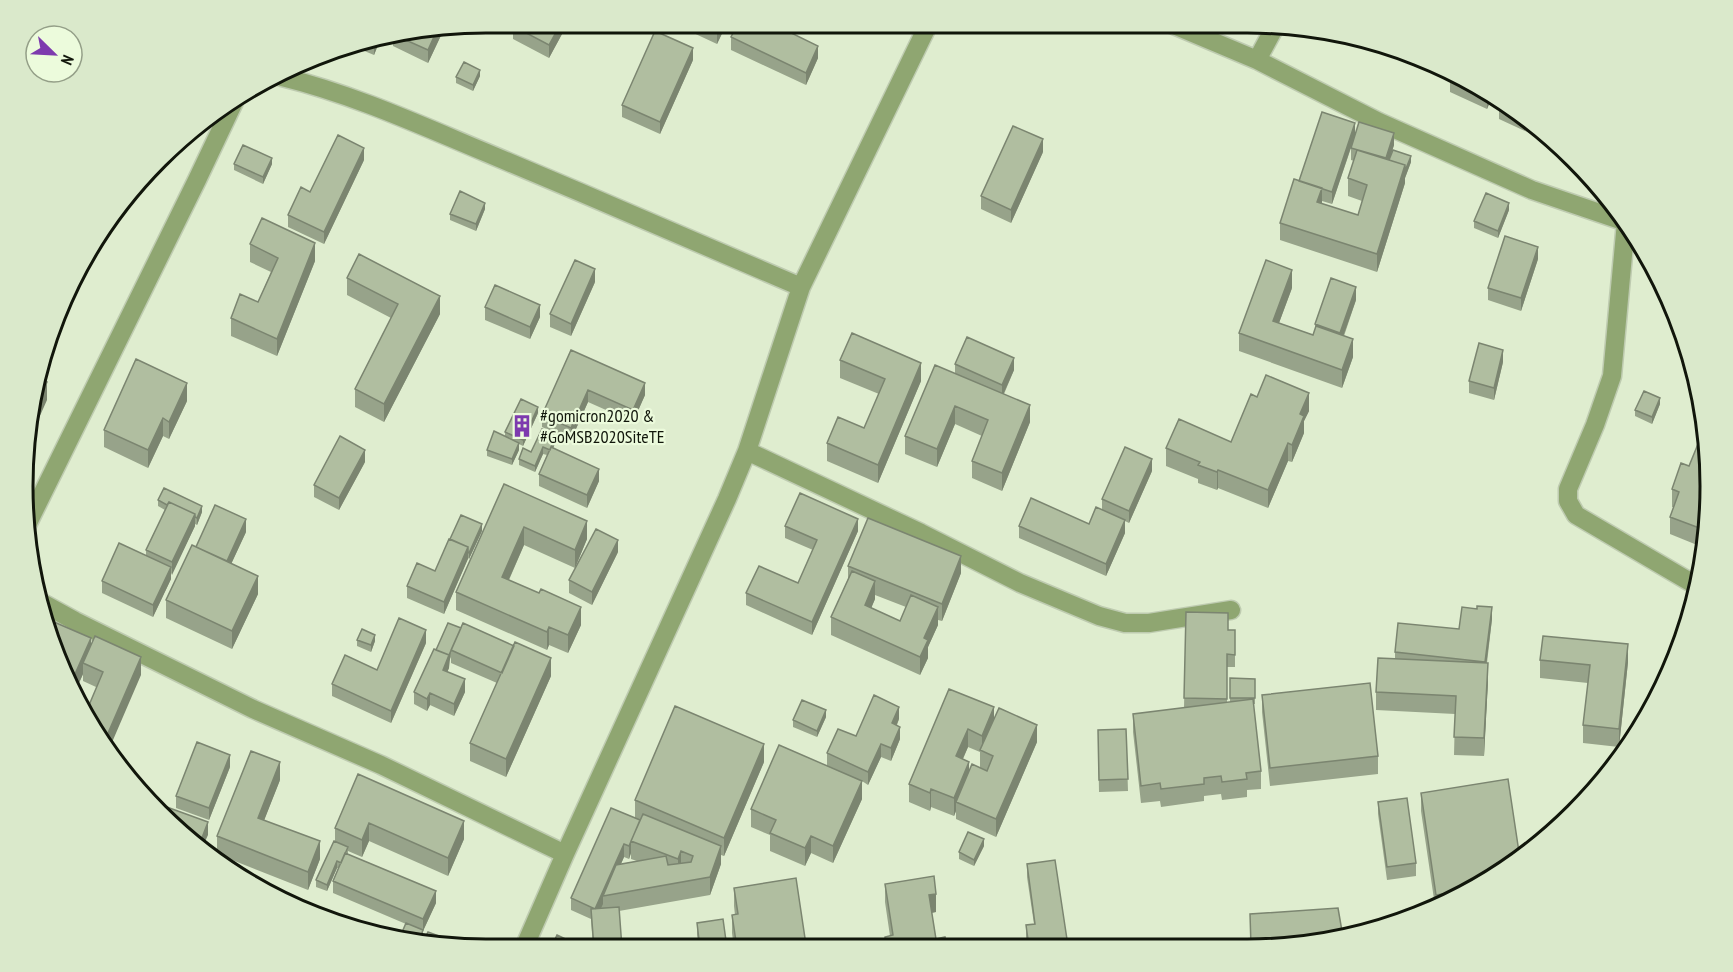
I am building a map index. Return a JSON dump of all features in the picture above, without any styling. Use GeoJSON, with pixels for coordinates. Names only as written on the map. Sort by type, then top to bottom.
{"type":"FeatureCollection","features":[{"type":"Feature","properties":{"kind":"street"},"geometry":{"type":"LineString","coordinates":[[528,939],[747,451],[801,287],[924,33]]}},
{"type":"Feature","properties":{"kind":"street"},"geometry":{"type":"LineString","coordinates":[[1193,33],[1257,60],[1379,122],[1532,190],[1611,217]]}},
{"type":"Feature","properties":{"kind":"street"},"geometry":{"type":"LineString","coordinates":[[1257,60],[1272,34]]}},
{"type":"Feature","properties":{"kind":"street"},"geometry":{"type":"LineString","coordinates":[[288,79],[354,99],[436,132],[801,287]]}},
{"type":"Feature","properties":{"kind":"street"},"geometry":{"type":"LineString","coordinates":[[34,511],[229,113]]}},
{"type":"Feature","properties":{"kind":"street"},"geometry":{"type":"LineString","coordinates":[[1625,235],[1612,376],[1595,425],[1568,489],[1568,501],[1576,515],[1689,582]]}},
{"type":"Feature","properties":{"kind":"street"},"geometry":{"type":"LineString","coordinates":[[747,451],[921,533],[1020,583],[1099,615],[1125,623],[1149,623],[1232,610]]}},
{"type":"Feature","properties":{"kind":"street"},"geometry":{"type":"LineString","coordinates":[[49,607],[253,709],[381,765],[565,854]]}},
{"type":"Feature","properties":{"kind":"building"},"geometry":{"type":"Polygon","coordinates":[[[526,33],[556,33],[549,45],[526,33]]]}},
{"type":"Feature","properties":{"kind":"building"},"geometry":{"type":"Polygon","coordinates":[[[654,33],[659,33],[693,48],[660,122],[622,105],[654,33]]]}},
{"type":"Feature","properties":{"kind":"building"},"geometry":{"type":"Polygon","coordinates":[[[733,33],[791,33],[818,46],[806,73],[731,37],[733,33]]]}},
{"type":"Feature","properties":{"kind":"building"},"geometry":{"type":"Polygon","coordinates":[[[434,36],[428,50],[407,40],[434,36]]]}},
{"type":"Feature","properties":{"kind":"building"},"geometry":{"type":"Polygon","coordinates":[[[464,62],[480,70],[473,85],[456,77],[464,62]]]}},
{"type":"Feature","properties":{"kind":"building"},"geometry":{"type":"Polygon","coordinates":[[[1322,112],[1355,123],[1332,192],[1299,181],[1322,112]]]}},
{"type":"Feature","properties":{"kind":"building"},"geometry":{"type":"Polygon","coordinates":[[[1359,122],[1394,133],[1386,158],[1351,148],[1359,122]]]}},
{"type":"Feature","properties":{"kind":"building"},"geometry":{"type":"Polygon","coordinates":[[[1013,126],[1043,139],[1011,210],[981,196],[1013,126]]]}},
{"type":"Feature","properties":{"kind":"building"},"geometry":{"type":"Polygon","coordinates":[[[338,135],[364,148],[324,232],[288,215],[301,187],[310,192],[338,135]]]}},
{"type":"Feature","properties":{"kind":"building"},"geometry":{"type":"Polygon","coordinates":[[[243,145],[272,158],[263,177],[234,164],[243,145]]]}},
{"type":"Feature","properties":{"kind":"building"},"geometry":{"type":"Polygon","coordinates":[[[1357,150],[1405,165],[1377,254],[1280,223],[1294,179],[1322,188],[1317,202],[1358,215],[1367,185],[1348,178],[1357,150]]]}},
{"type":"Feature","properties":{"kind":"building"},"geometry":{"type":"Polygon","coordinates":[[[1393,150],[1411,156],[1405,171],[1405,165],[1389,160],[1393,150]]]}},
{"type":"Feature","properties":{"kind":"building"},"geometry":{"type":"Polygon","coordinates":[[[460,191],[485,203],[476,224],[450,214],[460,191]]]}},
{"type":"Feature","properties":{"kind":"building"},"geometry":{"type":"Polygon","coordinates":[[[1486,193],[1509,203],[1498,231],[1474,221],[1486,193]]]}},
{"type":"Feature","properties":{"kind":"building"},"geometry":{"type":"Polygon","coordinates":[[[262,218],[315,243],[277,339],[231,318],[240,294],[258,302],[278,258],[250,244],[262,218]]]}},
{"type":"Feature","properties":{"kind":"building"},"geometry":{"type":"Polygon","coordinates":[[[1505,236],[1538,247],[1521,298],[1488,288],[1505,236]]]}},
{"type":"Feature","properties":{"kind":"building"},"geometry":{"type":"Polygon","coordinates":[[[359,254],[440,296],[384,404],[355,389],[398,304],[347,278],[359,254]]]}},
{"type":"Feature","properties":{"kind":"building"},"geometry":{"type":"Polygon","coordinates":[[[575,260],[595,269],[571,324],[550,314],[575,260]]]}},
{"type":"Feature","properties":{"kind":"building"},"geometry":{"type":"Polygon","coordinates":[[[1266,260],[1292,270],[1273,321],[1313,335],[1316,326],[1353,339],[1342,370],[1239,333],[1266,260]]]}},
{"type":"Feature","properties":{"kind":"building"},"geometry":{"type":"Polygon","coordinates":[[[1331,278],[1356,287],[1340,333],[1315,324],[1331,278]]]}},
{"type":"Feature","properties":{"kind":"building"},"geometry":{"type":"Polygon","coordinates":[[[495,285],[540,305],[530,327],[485,307],[495,285]]]}},
{"type":"Feature","properties":{"kind":"building"},"geometry":{"type":"Polygon","coordinates":[[[852,333],[921,363],[878,465],[827,443],[838,417],[864,428],[885,379],[840,360],[852,333]]]}},
{"type":"Feature","properties":{"kind":"building"},"geometry":{"type":"Polygon","coordinates":[[[967,337],[1014,358],[1002,385],[955,364],[967,337]]]}},
{"type":"Feature","properties":{"kind":"building"},"geometry":{"type":"Polygon","coordinates":[[[1479,343],[1503,350],[1494,388],[1469,381],[1479,343]]]}},
{"type":"Feature","properties":{"kind":"building"},"geometry":{"type":"Polygon","coordinates":[[[571,350],[645,383],[633,410],[588,390],[571,428],[542,415],[571,350]]]}},
{"type":"Feature","properties":{"kind":"building"},"geometry":{"type":"Polygon","coordinates":[[[136,359],[187,383],[169,422],[163,418],[148,450],[104,430],[136,359]]]}},
{"type":"Feature","properties":{"kind":"building"},"geometry":{"type":"Polygon","coordinates":[[[935,365],[1030,405],[1002,473],[972,461],[988,420],[955,406],[937,449],[905,436],[935,365]]]}},
{"type":"Feature","properties":{"kind":"building"},"geometry":{"type":"Polygon","coordinates":[[[1266,375],[1309,393],[1300,414],[1304,416],[1292,445],[1288,443],[1268,490],[1218,470],[1217,472],[1198,465],[1200,462],[1166,448],[1179,419],[1231,442],[1251,394],[1257,397],[1266,375]]]}},
{"type":"Feature","properties":{"kind":"building"},"geometry":{"type":"Polygon","coordinates":[[[1644,391],[1660,398],[1652,417],[1635,410],[1644,391]]]}},
{"type":"Feature","properties":{"kind":"building","name":"#gomicron2020 & #GoMSB2020SiteTE"},"geometry":{"type":"Polygon","coordinates":[[[521,399],[538,407],[523,440],[505,432],[521,399]]]}},
{"type":"Feature","properties":{"kind":"building"},"geometry":{"type":"Polygon","coordinates":[[[542,429],[556,435],[550,450],[543,447],[535,466],[519,459],[523,448],[531,452],[542,429]]]}},
{"type":"Feature","properties":{"kind":"building"},"geometry":{"type":"Polygon","coordinates":[[[494,431],[519,443],[512,459],[487,450],[494,431]]]}},
{"type":"Feature","properties":{"kind":"building"},"geometry":{"type":"Polygon","coordinates":[[[340,436],[365,450],[339,498],[314,485],[340,436]]]}},
{"type":"Feature","properties":{"kind":"building"},"geometry":{"type":"Polygon","coordinates":[[[1698,445],[1700,486],[1698,527],[1670,517],[1679,492],[1672,489],[1681,463],[1689,466],[1698,445]]]}},
{"type":"Feature","properties":{"kind":"building"},"geometry":{"type":"Polygon","coordinates":[[[551,447],[599,469],[587,495],[539,474],[551,447]]]}},
{"type":"Feature","properties":{"kind":"building"},"geometry":{"type":"Polygon","coordinates":[[[1125,447],[1152,459],[1129,511],[1102,499],[1125,447]]]}},
{"type":"Feature","properties":{"kind":"building"},"geometry":{"type":"Polygon","coordinates":[[[504,484],[587,521],[575,550],[524,527],[502,577],[539,593],[541,589],[581,607],[568,635],[549,627],[547,632],[456,592],[504,484]]]}},
{"type":"Feature","properties":{"kind":"building"},"geometry":{"type":"Polygon","coordinates":[[[164,488],[202,506],[197,518],[195,514],[169,502],[167,505],[158,500],[164,488]]]}},
{"type":"Feature","properties":{"kind":"building"},"geometry":{"type":"Polygon","coordinates":[[[800,493],[858,519],[812,622],[746,593],[759,566],[798,583],[817,540],[785,526],[800,493]]]}},
{"type":"Feature","properties":{"kind":"building"},"geometry":{"type":"Polygon","coordinates":[[[1031,498],[1089,524],[1096,507],[1125,520],[1106,564],[1019,526],[1031,498]]]}},
{"type":"Feature","properties":{"kind":"building"},"geometry":{"type":"Polygon","coordinates":[[[169,502],[195,514],[172,562],[146,550],[169,502]]]}},
{"type":"Feature","properties":{"kind":"building"},"geometry":{"type":"Polygon","coordinates":[[[215,505],[246,519],[227,561],[196,547],[215,505]]]}},
{"type":"Feature","properties":{"kind":"building"},"geometry":{"type":"Polygon","coordinates":[[[461,515],[482,524],[469,553],[468,547],[450,539],[461,515]]]}},
{"type":"Feature","properties":{"kind":"building"},"geometry":{"type":"Polygon","coordinates":[[[868,518],[961,556],[942,604],[848,566],[868,518]]]}},
{"type":"Feature","properties":{"kind":"building"},"geometry":{"type":"Polygon","coordinates":[[[596,529],[618,540],[592,592],[569,580],[596,529]]]}},
{"type":"Feature","properties":{"kind":"building"},"geometry":{"type":"Polygon","coordinates":[[[449,539],[468,547],[444,602],[407,586],[417,563],[435,571],[449,539]]]}},
{"type":"Feature","properties":{"kind":"building"},"geometry":{"type":"Polygon","coordinates":[[[119,543],[171,567],[153,605],[102,581],[119,543]]]}},
{"type":"Feature","properties":{"kind":"building"},"geometry":{"type":"Polygon","coordinates":[[[192,545],[258,576],[232,631],[166,600],[192,545]]]}},
{"type":"Feature","properties":{"kind":"building"},"geometry":{"type":"Polygon","coordinates":[[[852,571],[875,581],[865,605],[900,621],[911,595],[938,607],[924,638],[928,640],[920,657],[831,617],[852,571]]]}},
{"type":"Feature","properties":{"kind":"building"},"geometry":{"type":"Polygon","coordinates":[[[1477,606],[1492,607],[1485,662],[1395,652],[1398,623],[1459,629],[1462,607],[1477,609],[1477,606]]]}},
{"type":"Feature","properties":{"kind":"building"},"geometry":{"type":"Polygon","coordinates":[[[1186,612],[1228,613],[1228,630],[1235,630],[1235,655],[1227,654],[1227,699],[1184,698],[1186,612]]]}},
{"type":"Feature","properties":{"kind":"building"},"geometry":{"type":"Polygon","coordinates":[[[399,618],[426,630],[391,711],[332,684],[345,655],[377,670],[399,618]]]}},
{"type":"Feature","properties":{"kind":"building"},"geometry":{"type":"Polygon","coordinates":[[[54,622],[91,638],[75,674],[67,659],[54,622]]]}},
{"type":"Feature","properties":{"kind":"building"},"geometry":{"type":"Polygon","coordinates":[[[448,623],[461,628],[449,655],[436,650],[448,623]]]}},
{"type":"Feature","properties":{"kind":"building"},"geometry":{"type":"Polygon","coordinates":[[[463,623],[514,646],[502,673],[451,650],[463,623]]]}},
{"type":"Feature","properties":{"kind":"building"},"geometry":{"type":"Polygon","coordinates":[[[362,629],[375,635],[371,645],[357,640],[362,629]]]}},
{"type":"Feature","properties":{"kind":"building"},"geometry":{"type":"Polygon","coordinates":[[[95,636],[141,657],[107,735],[90,704],[103,672],[83,663],[95,636]]]}},
{"type":"Feature","properties":{"kind":"building"},"geometry":{"type":"Polygon","coordinates":[[[1543,636],[1628,644],[1619,729],[1583,725],[1590,665],[1540,660],[1543,636]]]}},
{"type":"Feature","properties":{"kind":"building"},"geometry":{"type":"Polygon","coordinates":[[[515,642],[551,658],[506,759],[470,743],[515,642]]]}},
{"type":"Feature","properties":{"kind":"building"},"geometry":{"type":"Polygon","coordinates":[[[434,649],[449,655],[443,670],[465,679],[454,704],[430,693],[427,699],[414,692],[434,649]]]}},
{"type":"Feature","properties":{"kind":"building"},"geometry":{"type":"Polygon","coordinates":[[[1378,658],[1488,663],[1484,738],[1454,737],[1456,696],[1376,692],[1378,658]]]}},
{"type":"Feature","properties":{"kind":"building"},"geometry":{"type":"Polygon","coordinates":[[[1230,678],[1255,679],[1255,698],[1230,698],[1230,678]]]}},
{"type":"Feature","properties":{"kind":"building"},"geometry":{"type":"Polygon","coordinates":[[[1370,683],[1378,756],[1270,768],[1262,695],[1370,683]]]}},
{"type":"Feature","properties":{"kind":"building"},"geometry":{"type":"Polygon","coordinates":[[[949,689],[994,707],[982,736],[968,729],[956,756],[969,762],[954,798],[931,789],[930,793],[909,784],[949,689]]]}},
{"type":"Feature","properties":{"kind":"building"},"geometry":{"type":"Polygon","coordinates":[[[874,695],[899,707],[892,723],[900,727],[891,748],[881,744],[868,772],[827,753],[838,729],[856,736],[874,695]]]}},
{"type":"Feature","properties":{"kind":"building"},"geometry":{"type":"Polygon","coordinates":[[[1253,699],[1261,771],[1246,773],[1247,779],[1222,782],[1221,776],[1204,778],[1204,784],[1161,789],[1160,783],[1141,786],[1133,714],[1253,699]]]}},
{"type":"Feature","properties":{"kind":"building"},"geometry":{"type":"Polygon","coordinates":[[[802,700],[826,710],[817,731],[793,720],[802,700]]]}},
{"type":"Feature","properties":{"kind":"building"},"geometry":{"type":"Polygon","coordinates":[[[675,706],[764,744],[724,838],[635,800],[675,706]]]}},
{"type":"Feature","properties":{"kind":"building"},"geometry":{"type":"Polygon","coordinates":[[[999,708],[1037,725],[996,819],[956,802],[972,764],[987,771],[993,756],[980,750],[999,708]]]}},
{"type":"Feature","properties":{"kind":"building"},"geometry":{"type":"Polygon","coordinates":[[[1126,729],[1128,779],[1099,780],[1098,730],[1126,729]]]}},
{"type":"Feature","properties":{"kind":"building"},"geometry":{"type":"Polygon","coordinates":[[[197,742],[230,755],[209,808],[176,796],[197,742]]]}},
{"type":"Feature","properties":{"kind":"building"},"geometry":{"type":"Polygon","coordinates":[[[779,745],[862,781],[833,846],[811,836],[805,848],[770,833],[776,820],[751,809],[779,745]]]}},
{"type":"Feature","properties":{"kind":"building"},"geometry":{"type":"Polygon","coordinates":[[[251,751],[280,762],[258,818],[320,841],[308,872],[217,836],[251,751]]]}},
{"type":"Feature","properties":{"kind":"building"},"geometry":{"type":"Polygon","coordinates":[[[358,774],[464,821],[448,858],[369,823],[362,840],[335,828],[358,774]]]}},
{"type":"Feature","properties":{"kind":"building"},"geometry":{"type":"Polygon","coordinates":[[[1508,779],[1518,848],[1474,878],[1443,894],[1436,895],[1421,793],[1508,779]]]}},
{"type":"Feature","properties":{"kind":"building"},"geometry":{"type":"Polygon","coordinates":[[[1407,798],[1416,863],[1387,867],[1378,802],[1407,798]]]}},
{"type":"Feature","properties":{"kind":"building"},"geometry":{"type":"Polygon","coordinates":[[[167,807],[208,822],[202,839],[167,807]]]}},
{"type":"Feature","properties":{"kind":"building"},"geometry":{"type":"Polygon","coordinates":[[[611,808],[640,820],[629,846],[624,844],[595,909],[571,898],[611,808]]]}},
{"type":"Feature","properties":{"kind":"building"},"geometry":{"type":"Polygon","coordinates":[[[643,814],[721,846],[710,877],[603,896],[616,865],[666,856],[668,865],[691,862],[693,856],[681,851],[678,859],[631,841],[643,814]]]}},
{"type":"Feature","properties":{"kind":"building"},"geometry":{"type":"Polygon","coordinates":[[[968,832],[984,839],[974,860],[959,852],[968,832]]]}},
{"type":"Feature","properties":{"kind":"building"},"geometry":{"type":"Polygon","coordinates":[[[334,841],[348,847],[341,863],[337,861],[327,885],[316,880],[334,841]]]}},
{"type":"Feature","properties":{"kind":"building"},"geometry":{"type":"Polygon","coordinates":[[[345,853],[436,891],[423,919],[333,881],[345,853]]]}},
{"type":"Feature","properties":{"kind":"building"},"geometry":{"type":"Polygon","coordinates":[[[1055,860],[1067,939],[1028,939],[1026,925],[1035,924],[1027,864],[1055,860]]]}},
{"type":"Feature","properties":{"kind":"building"},"geometry":{"type":"Polygon","coordinates":[[[934,876],[936,894],[929,895],[936,939],[885,939],[885,937],[893,935],[885,884],[934,876]]]}},
{"type":"Feature","properties":{"kind":"building"},"geometry":{"type":"Polygon","coordinates":[[[796,878],[805,939],[736,939],[732,915],[738,914],[734,888],[796,878]]]}},
{"type":"Feature","properties":{"kind":"building"},"geometry":{"type":"Polygon","coordinates":[[[619,907],[621,939],[593,939],[591,909],[619,907]]]}},
{"type":"Feature","properties":{"kind":"building"},"geometry":{"type":"Polygon","coordinates":[[[1338,908],[1342,929],[1306,935],[1251,939],[1250,914],[1338,908]]]}},
{"type":"Feature","properties":{"kind":"building"},"geometry":{"type":"Polygon","coordinates":[[[723,919],[726,939],[699,939],[697,923],[723,919]]]}},
{"type":"Feature","properties":{"kind":"building"},"geometry":{"type":"Polygon","coordinates":[[[406,923],[423,930],[422,934],[403,931],[406,923]]]}},
{"type":"Feature","properties":{"kind":"place","name":"#gomicron2020 & #GoMSB2020SiteTE"},"geometry":{"type":"Point","coordinates":[522,426]}}]}
